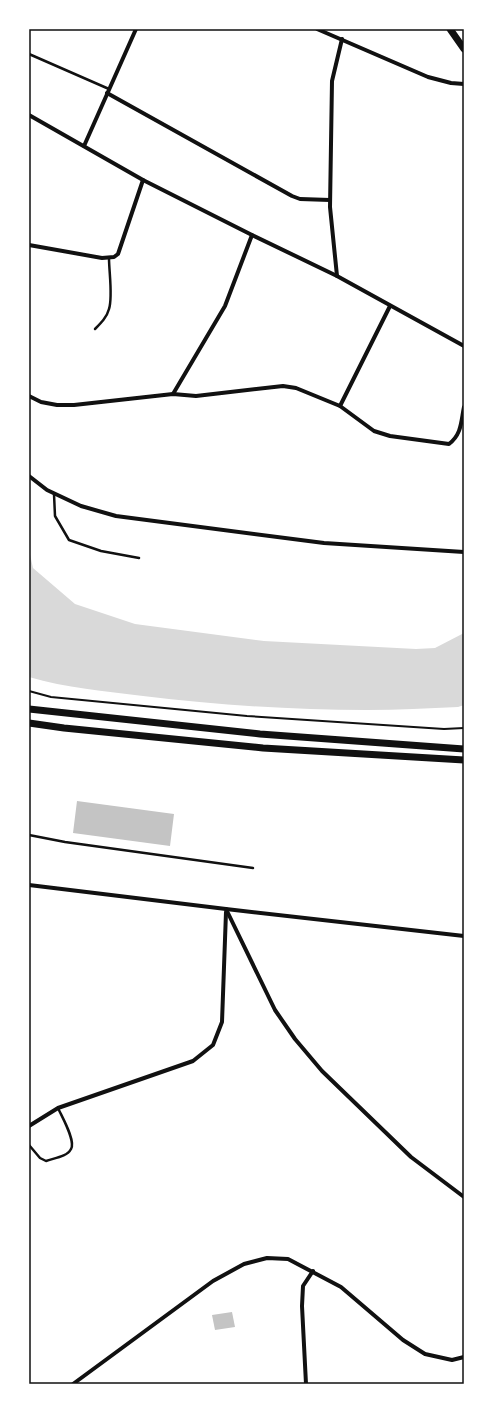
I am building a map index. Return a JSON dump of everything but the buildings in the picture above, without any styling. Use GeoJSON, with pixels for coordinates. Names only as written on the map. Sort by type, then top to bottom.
{"type":"FeatureCollection","features":[{"type":"Feature","properties":{"kind":"street"},"geometry":{"type":"LineString","coordinates":[[84,146],[136,29]]}},
{"type":"Feature","properties":{"kind":"street"},"geometry":{"type":"LineString","coordinates":[[317,29],[428,77],[451,83],[464,84]]}},
{"type":"Feature","properties":{"kind":"street"},"geometry":{"type":"LineString","coordinates":[[450,29],[464,49]]}},
{"type":"Feature","properties":{"kind":"street"},"geometry":{"type":"LineString","coordinates":[[337,276],[330,200],[332,81],[342,39]]}},
{"type":"Feature","properties":{"kind":"street"},"geometry":{"type":"LineString","coordinates":[[108,91],[292,196],[330,200]]}},
{"type":"Feature","properties":{"kind":"street"},"geometry":{"type":"LineString","coordinates":[[29,115],[144,180],[337,276],[464,346]]}},
{"type":"Feature","properties":{"kind":"street"},"geometry":{"type":"LineString","coordinates":[[29,245],[109,258],[114,257],[118,254],[144,180]]}},
{"type":"Feature","properties":{"kind":"street"},"geometry":{"type":"LineString","coordinates":[[173,394],[225,306],[252,235]]}},
{"type":"Feature","properties":{"kind":"street"},"geometry":{"type":"LineString","coordinates":[[340,406],[390,306]]}},
{"type":"Feature","properties":{"kind":"street"},"geometry":{"type":"LineString","coordinates":[[29,396],[41,402],[57,405],[74,405],[173,394],[196,396],[283,386],[296,388],[340,406],[374,431],[390,436],[449,444],[456,438],[460,430],[464,407]]}},
{"type":"Feature","properties":{"kind":"street"},"geometry":{"type":"LineString","coordinates":[[29,476],[47,490],[81,506],[116,516],[324,543],[464,552]]}},
{"type":"Feature","properties":{"kind":"street"},"geometry":{"type":"LineString","coordinates":[[29,709],[260,734],[464,749]]}},
{"type":"Feature","properties":{"kind":"street"},"geometry":{"type":"LineString","coordinates":[[29,723],[263,748],[464,760]]}},
{"type":"Feature","properties":{"kind":"street"},"geometry":{"type":"LineString","coordinates":[[29,885],[464,936]]}},
{"type":"Feature","properties":{"kind":"street"},"geometry":{"type":"LineString","coordinates":[[29,1126],[58,1108],[193,1061],[213,1045],[222,1022],[226,909]]}},
{"type":"Feature","properties":{"kind":"street"},"geometry":{"type":"LineString","coordinates":[[226,909],[274,1010],[294,1039],[322,1071],[410,1157],[464,1197]]}},
{"type":"Feature","properties":{"kind":"street"},"geometry":{"type":"LineString","coordinates":[[73,1384],[213,1281],[244,1264],[267,1258],[288,1259],[341,1287],[403,1340],[425,1354],[452,1360],[464,1357]]}},
{"type":"Feature","properties":{"kind":"street"},"geometry":{"type":"LineString","coordinates":[[306,1384],[302,1306],[303,1286],[313,1271]]}},
{"type":"Feature","properties":{"kind":"lane"},"geometry":{"type":"LineString","coordinates":[[29,54],[108,91]]}},
{"type":"Feature","properties":{"kind":"lane"},"geometry":{"type":"LineString","coordinates":[[95,330],[109,309],[109,258]]}},
{"type":"Feature","properties":{"kind":"lane"},"geometry":{"type":"LineString","coordinates":[[54,493],[55,516],[69,540],[101,550],[139,558]]}},
{"type":"Feature","properties":{"kind":"lane"},"geometry":{"type":"LineString","coordinates":[[29,835],[65,842],[253,868]]}},
{"type":"Feature","properties":{"kind":"lane"},"geometry":{"type":"LineString","coordinates":[[29,1145],[40,1158],[46,1161],[65,1154],[72,1149],[73,1141],[58,1108]]}},
{"type":"Feature","properties":{"kind":"path"},"geometry":{"type":"LineString","coordinates":[[29,691],[51,697],[247,716],[444,729],[464,728]]}},
{"type":"Feature","properties":{"kind":"shaded area"},"geometry":{"type":"Polygon","coordinates":[[[29,550],[33,568],[75,604],[135,624],[264,641],[416,649],[435,648],[464,633],[464,705],[458,707],[367,710],[255,706],[100,691],[71,687],[29,677],[29,550]]]}}]}
